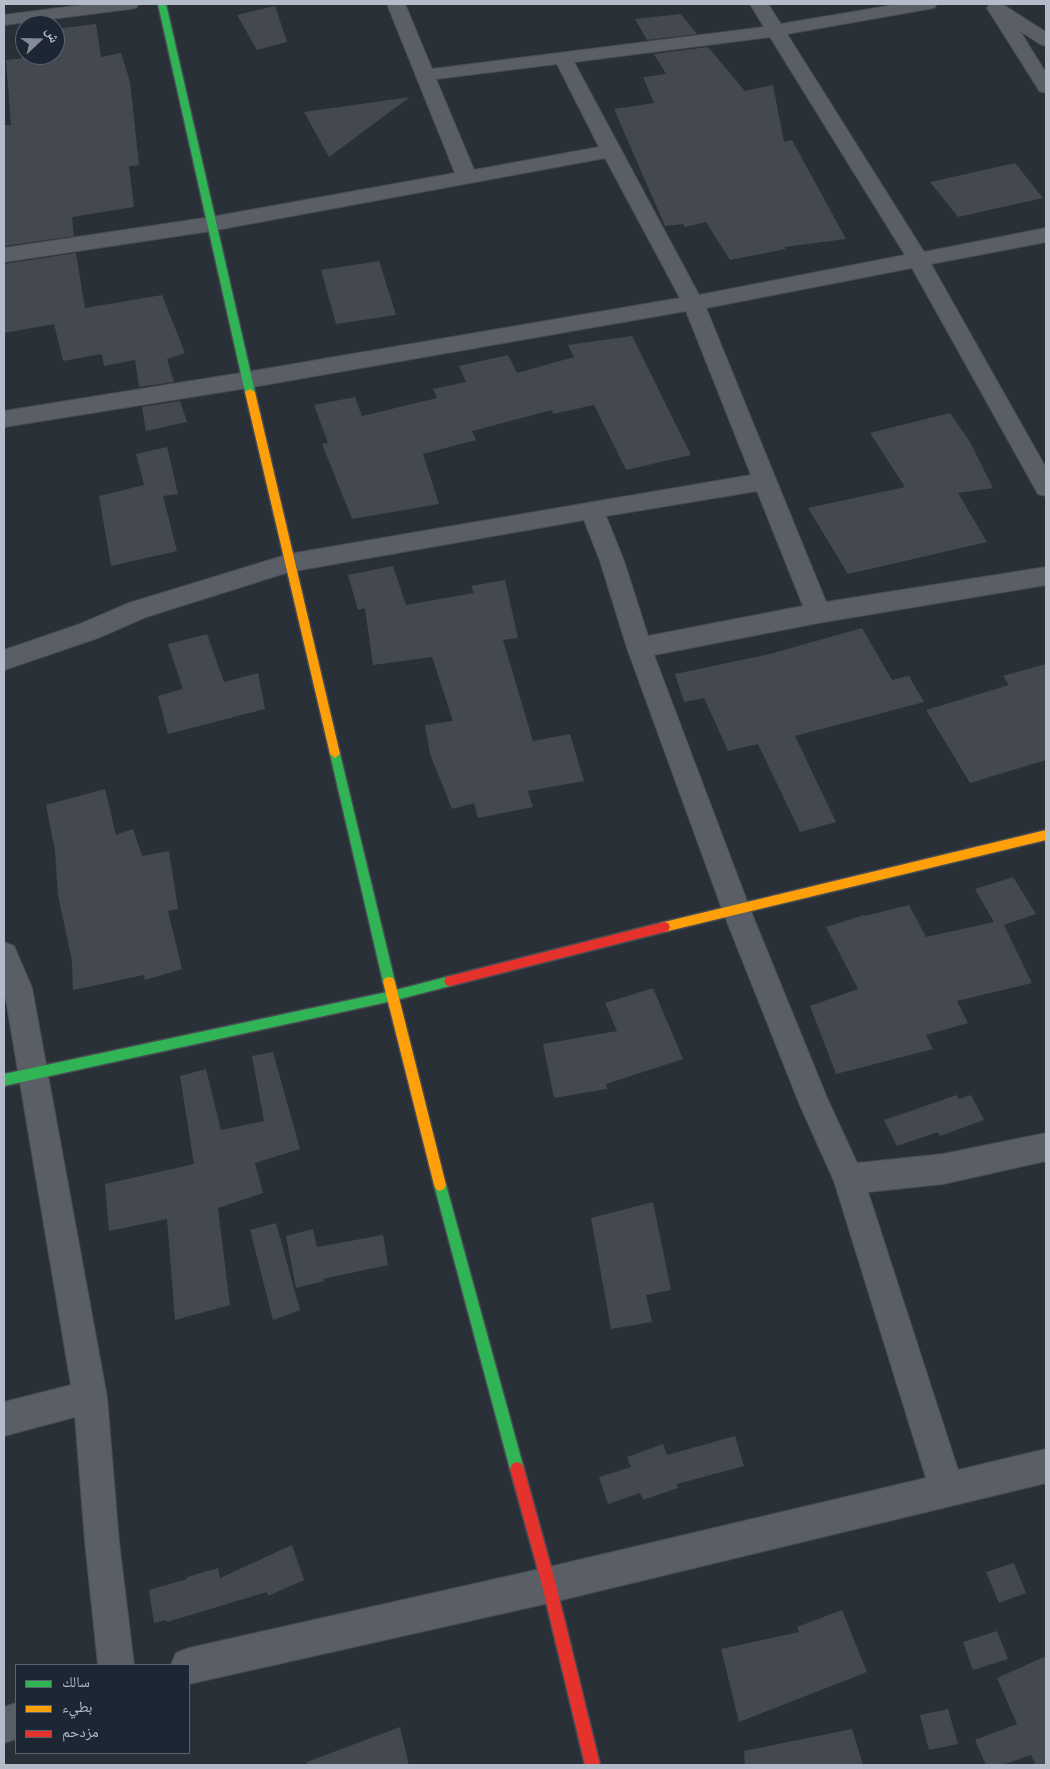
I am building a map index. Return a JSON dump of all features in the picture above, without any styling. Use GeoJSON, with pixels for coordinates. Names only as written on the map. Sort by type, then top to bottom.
{"type":"FeatureCollection","features":[{"type":"Feature","properties":{"kind":"street"},"geometry":{"type":"LineString","coordinates":[[4,20],[130,4]]}},
{"type":"Feature","properties":{"kind":"street"},"geometry":{"type":"LineString","coordinates":[[162,4],[289,563],[392,996],[447,1214],[549,1585],[593,1765]]}},
{"type":"Feature","properties":{"kind":"street"},"geometry":{"type":"LineString","coordinates":[[396,4],[467,178]]}},
{"type":"Feature","properties":{"kind":"street"},"geometry":{"type":"LineString","coordinates":[[759,4],[918,260],[1046,488]]}},
{"type":"Feature","properties":{"kind":"street"},"geometry":{"type":"LineString","coordinates":[[425,75],[775,31],[928,4]]}},
{"type":"Feature","properties":{"kind":"street"},"geometry":{"type":"LineString","coordinates":[[993,6],[1043,34]]}},
{"type":"Feature","properties":{"kind":"street"},"geometry":{"type":"LineString","coordinates":[[993,6],[1046,87]]}},
{"type":"Feature","properties":{"kind":"street"},"geometry":{"type":"LineString","coordinates":[[563,58],[693,303],[818,613]]}},
{"type":"Feature","properties":{"kind":"street"},"geometry":{"type":"LineString","coordinates":[[4,255],[211,224],[611,151]]}},
{"type":"Feature","properties":{"kind":"street"},"geometry":{"type":"LineString","coordinates":[[4,419],[247,380],[693,303],[1046,236]]}},
{"type":"Feature","properties":{"kind":"street"},"geometry":{"type":"LineString","coordinates":[[4,660],[89,631],[138,610],[289,563],[460,532],[765,481]]}},
{"type":"Feature","properties":{"kind":"street"},"geometry":{"type":"LineString","coordinates":[[592,510],[612,561],[639,648],[736,909],[814,1103],[849,1179],[947,1490]]}},
{"type":"Feature","properties":{"kind":"street"},"geometry":{"type":"LineString","coordinates":[[639,648],[818,613],[1046,576]]}},
{"type":"Feature","properties":{"kind":"street"},"geometry":{"type":"LineString","coordinates":[[19,1077],[392,996],[736,909],[1046,835]]}},
{"type":"Feature","properties":{"kind":"street"},"geometry":{"type":"LineString","coordinates":[[4,955],[18,988],[19,1077],[90,1397],[102,1542],[116,1664]]}},
{"type":"Feature","properties":{"kind":"street"},"geometry":{"type":"LineString","coordinates":[[849,1179],[943,1169],[1046,1147]]}},
{"type":"Feature","properties":{"kind":"street"},"geometry":{"type":"LineString","coordinates":[[4,1419],[90,1397]]}},
{"type":"Feature","properties":{"kind":"street"},"geometry":{"type":"LineString","coordinates":[[190,1666],[549,1585],[1046,1466]]}},
{"type":"Feature","properties":{"kind":"building"},"geometry":{"type":"Polygon","coordinates":[[[275,6],[287,42],[257,50],[237,15],[275,6]]]}},
{"type":"Feature","properties":{"kind":"building"},"geometry":{"type":"Polygon","coordinates":[[[681,14],[697,34],[647,40],[635,19],[681,14]]]}},
{"type":"Feature","properties":{"kind":"building"},"geometry":{"type":"Polygon","coordinates":[[[96,24],[101,57],[121,53],[130,82],[139,165],[129,166],[134,207],[72,217],[74,236],[4,246],[4,125],[11,125],[6,60],[15,59],[15,65],[65,65],[65,28],[96,24]]]}},
{"type":"Feature","properties":{"kind":"building"},"geometry":{"type":"Polygon","coordinates":[[[708,47],[745,91],[773,85],[784,142],[792,140],[846,239],[784,247],[786,249],[730,260],[706,222],[685,227],[683,224],[665,226],[614,109],[654,103],[643,77],[666,74],[654,54],[708,47]]]}},
{"type":"Feature","properties":{"kind":"building"},"geometry":{"type":"Polygon","coordinates":[[[410,97],[329,157],[304,112],[410,97]]]}},
{"type":"Feature","properties":{"kind":"building"},"geometry":{"type":"Polygon","coordinates":[[[1015,163],[1043,198],[958,217],[930,182],[1015,163]]]}},
{"type":"Feature","properties":{"kind":"building"},"geometry":{"type":"Polygon","coordinates":[[[76,253],[85,308],[162,295],[185,353],[167,359],[174,382],[139,387],[135,360],[104,366],[102,354],[63,361],[54,324],[4,333],[4,264],[76,253]]]}},
{"type":"Feature","properties":{"kind":"building"},"geometry":{"type":"Polygon","coordinates":[[[379,261],[396,315],[336,324],[321,270],[379,261]]]}},
{"type":"Feature","properties":{"kind":"building"},"geometry":{"type":"Polygon","coordinates":[[[632,336],[691,455],[626,470],[594,405],[553,414],[552,410],[472,431],[476,440],[423,454],[439,504],[352,519],[322,444],[328,443],[314,405],[355,397],[362,416],[437,398],[433,389],[466,382],[459,366],[508,355],[517,373],[574,357],[568,345],[632,336]]]}},
{"type":"Feature","properties":{"kind":"building"},"geometry":{"type":"Polygon","coordinates":[[[180,401],[187,422],[146,431],[142,407],[180,401]]]}},
{"type":"Feature","properties":{"kind":"building"},"geometry":{"type":"Polygon","coordinates":[[[950,413],[970,442],[993,488],[958,493],[987,542],[848,574],[808,508],[905,487],[870,433],[950,413]]]}},
{"type":"Feature","properties":{"kind":"building"},"geometry":{"type":"Polygon","coordinates":[[[167,447],[178,494],[163,496],[177,551],[111,566],[99,496],[144,485],[136,454],[167,447]]]}},
{"type":"Feature","properties":{"kind":"building"},"geometry":{"type":"Polygon","coordinates":[[[393,566],[406,605],[474,593],[471,586],[505,580],[518,638],[503,640],[533,741],[570,734],[584,781],[528,791],[533,807],[478,818],[474,803],[452,809],[430,754],[425,725],[453,721],[432,657],[373,665],[365,608],[358,610],[348,575],[393,566]]]}},
{"type":"Feature","properties":{"kind":"building"},"geometry":{"type":"Polygon","coordinates":[[[862,628],[892,680],[909,676],[924,702],[795,736],[836,822],[800,832],[758,744],[728,751],[704,698],[684,702],[675,674],[770,654],[862,628]]]}},
{"type":"Feature","properties":{"kind":"building"},"geometry":{"type":"Polygon","coordinates":[[[207,634],[224,682],[258,673],[265,709],[168,734],[158,696],[183,689],[168,644],[207,634]]]}},
{"type":"Feature","properties":{"kind":"building"},"geometry":{"type":"Polygon","coordinates":[[[1046,664],[1046,760],[970,783],[926,710],[1009,685],[1003,676],[1046,664]]]}},
{"type":"Feature","properties":{"kind":"building"},"geometry":{"type":"Polygon","coordinates":[[[105,789],[116,835],[133,829],[142,856],[169,851],[178,909],[168,911],[182,969],[145,980],[144,975],[73,990],[72,961],[58,895],[55,851],[46,805],[105,789]]]}},
{"type":"Feature","properties":{"kind":"building"},"geometry":{"type":"Polygon","coordinates":[[[1013,877],[1036,914],[1004,925],[1032,983],[957,1001],[968,1023],[926,1035],[933,1049],[836,1074],[810,1006],[858,989],[826,927],[864,915],[909,905],[926,937],[994,922],[975,889],[1013,877]]]}},
{"type":"Feature","properties":{"kind":"building"},"geometry":{"type":"Polygon","coordinates":[[[653,988],[683,1059],[606,1084],[607,1089],[554,1098],[543,1044],[617,1031],[605,1003],[653,988]]]}},
{"type":"Feature","properties":{"kind":"building"},"geometry":{"type":"Polygon","coordinates":[[[273,1052],[300,1149],[255,1163],[263,1193],[218,1208],[230,1305],[175,1320],[167,1219],[109,1231],[105,1184],[194,1164],[180,1076],[206,1069],[221,1130],[264,1121],[252,1056],[273,1052]]]}},
{"type":"Feature","properties":{"kind":"building"},"geometry":{"type":"Polygon","coordinates":[[[957,1095],[959,1099],[971,1095],[984,1120],[940,1136],[938,1132],[897,1146],[884,1120],[957,1095]]]}},
{"type":"Feature","properties":{"kind":"building"},"geometry":{"type":"Polygon","coordinates":[[[653,1202],[671,1290],[646,1295],[652,1322],[611,1329],[591,1218],[653,1202]]]}},
{"type":"Feature","properties":{"kind":"building"},"geometry":{"type":"Polygon","coordinates":[[[276,1223],[300,1310],[273,1320],[250,1230],[276,1223]]]}},
{"type":"Feature","properties":{"kind":"building"},"geometry":{"type":"Polygon","coordinates":[[[313,1229],[317,1247],[383,1235],[388,1265],[323,1279],[324,1281],[296,1288],[286,1236],[313,1229]]]}},
{"type":"Feature","properties":{"kind":"building"},"geometry":{"type":"Polygon","coordinates":[[[735,1436],[744,1466],[677,1484],[678,1488],[643,1500],[640,1493],[608,1504],[599,1477],[631,1467],[627,1457],[663,1444],[667,1455],[735,1436]]]}},
{"type":"Feature","properties":{"kind":"building"},"geometry":{"type":"Polygon","coordinates":[[[292,1545],[304,1580],[268,1596],[267,1592],[167,1622],[166,1620],[154,1623],[149,1590],[218,1568],[220,1578],[292,1545]]]}},
{"type":"Feature","properties":{"kind":"building"},"geometry":{"type":"Polygon","coordinates":[[[1014,1563],[1026,1593],[999,1603],[986,1572],[1014,1563]]]}},
{"type":"Feature","properties":{"kind":"building"},"geometry":{"type":"Polygon","coordinates":[[[842,1610],[867,1672],[739,1722],[721,1649],[799,1632],[797,1627],[842,1610]]]}},
{"type":"Feature","properties":{"kind":"building"},"geometry":{"type":"Polygon","coordinates":[[[997,1631],[1008,1659],[973,1670],[963,1642],[997,1631]]]}},
{"type":"Feature","properties":{"kind":"building"},"geometry":{"type":"Polygon","coordinates":[[[1046,1656],[1046,1765],[1036,1765],[1031,1755],[1002,1765],[986,1765],[975,1740],[1017,1724],[997,1678],[1046,1656]]]}},
{"type":"Feature","properties":{"kind":"building"},"geometry":{"type":"Polygon","coordinates":[[[948,1709],[958,1744],[929,1750],[920,1715],[948,1709]]]}},
{"type":"Feature","properties":{"kind":"building"},"geometry":{"type":"Polygon","coordinates":[[[400,1727],[409,1765],[307,1765],[307,1762],[400,1727]]]}},
{"type":"Feature","properties":{"kind":"building"},"geometry":{"type":"Polygon","coordinates":[[[852,1729],[863,1765],[745,1765],[744,1751],[852,1729]]]}},
{"type":"Feature","properties":{"kind":"traffic: fast"},"geometry":{"type":"LineString","coordinates":[[162,4],[250,392]]}},
{"type":"Feature","properties":{"kind":"traffic: fast"},"geometry":{"type":"LineString","coordinates":[[335,754],[389,982]]}},
{"type":"Feature","properties":{"kind":"traffic: fast"},"geometry":{"type":"LineString","coordinates":[[4,1080],[392,996],[450,981]]}},
{"type":"Feature","properties":{"kind":"traffic: fast"},"geometry":{"type":"LineString","coordinates":[[440,1185],[517,1469]]}},
{"type":"Feature","properties":{"kind":"traffic: slow"},"geometry":{"type":"LineString","coordinates":[[250,392],[335,754]]}},
{"type":"Feature","properties":{"kind":"traffic: slow"},"geometry":{"type":"LineString","coordinates":[[664,927],[1046,835]]}},
{"type":"Feature","properties":{"kind":"traffic: slow"},"geometry":{"type":"LineString","coordinates":[[389,982],[440,1185]]}},
{"type":"Feature","properties":{"kind":"traffic: jam"},"geometry":{"type":"LineString","coordinates":[[450,981],[664,927]]}},
{"type":"Feature","properties":{"kind":"traffic: jam"},"geometry":{"type":"LineString","coordinates":[[517,1469],[549,1585],[593,1765]]}}]}
